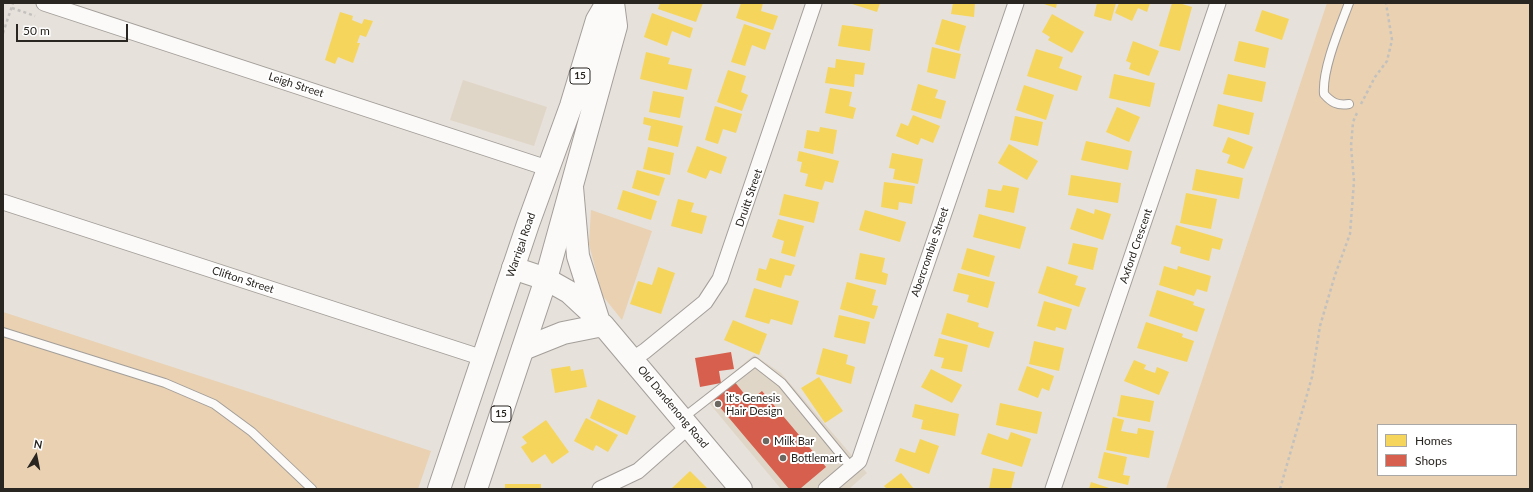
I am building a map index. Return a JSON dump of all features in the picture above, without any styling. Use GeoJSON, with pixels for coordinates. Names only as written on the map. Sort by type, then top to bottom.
{"type":"FeatureCollection","features":[{"type":"Feature","properties":{"kind":"main road","name":"Warrigal Road"},"geometry":{"type":"LineString","coordinates":[[439,489],[547,168],[570,106],[597,20],[608,3]]}},
{"type":"Feature","properties":{"kind":"main road","name":"15"},"geometry":{"type":"LineString","coordinates":[[476,489],[524,349],[546,279],[616,26],[613,3]]}},
{"type":"Feature","properties":{"kind":"main road"},"geometry":{"type":"LineString","coordinates":[[524,349],[563,333],[601,322],[578,256],[572,186]]}},
{"type":"Feature","properties":{"kind":"main road","name":"Old Dandenong Road"},"geometry":{"type":"LineString","coordinates":[[513,268],[546,279],[573,295],[601,322],[741,489]]}},
{"type":"Feature","properties":{"kind":"street","name":"Leigh Street"},"geometry":{"type":"LineString","coordinates":[[44,3],[547,168]]}},
{"type":"Feature","properties":{"kind":"street","name":"Druitt Street"},"geometry":{"type":"LineString","coordinates":[[633,359],[705,302],[720,280],[814,3]]}},
{"type":"Feature","properties":{"kind":"street","name":"Abercrombie Street"},"geometry":{"type":"LineString","coordinates":[[826,489],[859,461],[1016,3]]}},
{"type":"Feature","properties":{"kind":"street","name":"Axford Crescent"},"geometry":{"type":"LineString","coordinates":[[1053,489],[1218,3]]}},
{"type":"Feature","properties":{"kind":"street","name":"Clifton Street"},"geometry":{"type":"LineString","coordinates":[[3,202],[483,358]]}},
{"type":"Feature","properties":{"kind":"street"},"geometry":{"type":"LineString","coordinates":[[600,489],[638,471],[686,422]]}},
{"type":"Feature","properties":{"kind":"lane"},"geometry":{"type":"LineString","coordinates":[[1348,3],[1333,46],[1323,86],[1324,94],[1333,102],[1340,106],[1349,104]]}},
{"type":"Feature","properties":{"kind":"lane"},"geometry":{"type":"LineString","coordinates":[[3,332],[164,383],[214,404],[252,432],[312,489]]}},
{"type":"Feature","properties":{"kind":"lane"},"geometry":{"type":"LineString","coordinates":[[686,422],[755,362],[782,383],[851,468]]}},
{"type":"Feature","properties":{"kind":"path"},"geometry":{"type":"LineString","coordinates":[[3,33],[13,3]]}},
{"type":"Feature","properties":{"kind":"path"},"geometry":{"type":"LineString","coordinates":[[1280,489],[1312,378],[1320,326],[1335,275],[1350,234],[1354,181],[1351,146],[1353,122],[1372,82],[1387,61],[1392,40],[1386,3]]}},
{"type":"Feature","properties":{"kind":"shaded area"},"geometry":{"type":"Polygon","coordinates":[[[1327,3],[1530,3],[1530,489],[1166,489],[1327,3]]]}},
{"type":"Feature","properties":{"kind":"shaded area"},"geometry":{"type":"Polygon","coordinates":[[[463,80],[547,107],[534,146],[450,120],[463,80]]]}},
{"type":"Feature","properties":{"kind":"shaded area"},"geometry":{"type":"Polygon","coordinates":[[[591,210],[652,231],[622,320],[602,295],[589,244],[591,210]]]}},
{"type":"Feature","properties":{"kind":"shaded area"},"geometry":{"type":"Polygon","coordinates":[[[3,312],[431,451],[418,489],[3,489],[3,312]]]}},
{"type":"Feature","properties":{"kind":"shaded area"},"geometry":{"type":"Polygon","coordinates":[[[754,355],[781,373],[867,473],[849,489],[781,489],[704,397],[754,355]]]}},
{"type":"Feature","properties":{"kind":"building: Homes"},"geometry":{"type":"Polygon","coordinates":[[[660,3],[703,3],[696,22],[658,9],[660,3]]]}},
{"type":"Feature","properties":{"kind":"building: Homes"},"geometry":{"type":"Polygon","coordinates":[[[741,3],[763,3],[761,11],[778,16],[773,30],[736,18],[741,3]]]}},
{"type":"Feature","properties":{"kind":"building: Homes"},"geometry":{"type":"Polygon","coordinates":[[[849,3],[880,3],[877,12],[849,3]]]}},
{"type":"Feature","properties":{"kind":"building: Homes"},"geometry":{"type":"Polygon","coordinates":[[[953,3],[975,3],[974,17],[951,14],[953,3]]]}},
{"type":"Feature","properties":{"kind":"building: Homes"},"geometry":{"type":"Polygon","coordinates":[[[1041,3],[1057,3],[1056,8],[1041,3]]]}},
{"type":"Feature","properties":{"kind":"building: Homes"},"geometry":{"type":"Polygon","coordinates":[[[1097,3],[1116,3],[1111,21],[1094,16],[1097,3]]]}},
{"type":"Feature","properties":{"kind":"building: Homes"},"geometry":{"type":"Polygon","coordinates":[[[1119,3],[1150,3],[1147,12],[1138,8],[1132,21],[1115,13],[1119,3]]]}},
{"type":"Feature","properties":{"kind":"building: Homes"},"geometry":{"type":"Polygon","coordinates":[[[1172,3],[1179,3],[1192,7],[1180,51],[1159,46],[1172,3]]]}},
{"type":"Feature","properties":{"kind":"building: Homes"},"geometry":{"type":"Polygon","coordinates":[[[1262,10],[1289,19],[1282,40],[1255,31],[1262,10]]]}},
{"type":"Feature","properties":{"kind":"building: Homes"},"geometry":{"type":"Polygon","coordinates":[[[340,12],[353,16],[352,20],[362,24],[364,19],[373,21],[366,37],[360,35],[357,43],[360,43],[353,63],[338,57],[335,64],[325,60],[340,12]]]}},
{"type":"Feature","properties":{"kind":"building: Homes"},"geometry":{"type":"Polygon","coordinates":[[[652,13],[693,28],[690,38],[672,31],[667,46],[644,37],[652,13]]]}},
{"type":"Feature","properties":{"kind":"building: Homes"},"geometry":{"type":"Polygon","coordinates":[[[1052,14],[1084,32],[1072,53],[1048,40],[1050,37],[1042,32],[1052,14]]]}},
{"type":"Feature","properties":{"kind":"building: Homes"},"geometry":{"type":"Polygon","coordinates":[[[942,19],[966,26],[959,51],[935,44],[942,19]]]}},
{"type":"Feature","properties":{"kind":"building: Homes"},"geometry":{"type":"Polygon","coordinates":[[[744,24],[771,33],[765,50],[752,45],[745,66],[731,62],[744,24]]]}},
{"type":"Feature","properties":{"kind":"building: Homes"},"geometry":{"type":"Polygon","coordinates":[[[842,25],[873,29],[870,51],[838,46],[842,25]]]}},
{"type":"Feature","properties":{"kind":"building: Homes"},"geometry":{"type":"Polygon","coordinates":[[[1133,41],[1159,51],[1149,76],[1129,69],[1131,63],[1126,61],[1133,41]]]}},
{"type":"Feature","properties":{"kind":"building: Homes"},"geometry":{"type":"Polygon","coordinates":[[[1239,41],[1269,48],[1265,68],[1234,61],[1239,41]]]}},
{"type":"Feature","properties":{"kind":"building: Homes"},"geometry":{"type":"Polygon","coordinates":[[[932,47],[961,54],[955,79],[927,72],[932,47]]]}},
{"type":"Feature","properties":{"kind":"building: Homes"},"geometry":{"type":"Polygon","coordinates":[[[1036,49],[1063,57],[1059,68],[1082,76],[1077,91],[1027,76],[1036,49]]]}},
{"type":"Feature","properties":{"kind":"building: Homes"},"geometry":{"type":"Polygon","coordinates":[[[646,52],[670,58],[668,64],[692,69],[687,90],[640,79],[646,52]]]}},
{"type":"Feature","properties":{"kind":"building: Homes"},"geometry":{"type":"Polygon","coordinates":[[[836,59],[865,63],[863,75],[855,74],[854,87],[825,83],[828,67],[835,68],[836,59]]]}},
{"type":"Feature","properties":{"kind":"building: Homes"},"geometry":{"type":"Polygon","coordinates":[[[728,70],[746,76],[741,92],[748,95],[742,111],[717,102],[728,70]]]}},
{"type":"Feature","properties":{"kind":"building: Homes"},"geometry":{"type":"Polygon","coordinates":[[[1114,74],[1155,83],[1150,107],[1109,98],[1114,74]]]}},
{"type":"Feature","properties":{"kind":"building: Homes"},"geometry":{"type":"Polygon","coordinates":[[[1228,74],[1266,82],[1262,102],[1223,94],[1228,74]]]}},
{"type":"Feature","properties":{"kind":"building: Homes"},"geometry":{"type":"Polygon","coordinates":[[[918,84],[938,90],[935,98],[946,101],[941,119],[911,110],[918,84]]]}},
{"type":"Feature","properties":{"kind":"building: Homes"},"geometry":{"type":"Polygon","coordinates":[[[1024,85],[1054,95],[1046,120],[1016,110],[1024,85]]]}},
{"type":"Feature","properties":{"kind":"building: Homes"},"geometry":{"type":"Polygon","coordinates":[[[830,88],[852,92],[849,106],[856,108],[853,119],[825,113],[830,88]]]}},
{"type":"Feature","properties":{"kind":"building: Homes"},"geometry":{"type":"Polygon","coordinates":[[[653,91],[684,97],[680,118],[649,112],[653,91]]]}},
{"type":"Feature","properties":{"kind":"building: Homes"},"geometry":{"type":"Polygon","coordinates":[[[1218,104],[1254,113],[1249,135],[1213,126],[1218,104]]]}},
{"type":"Feature","properties":{"kind":"building: Homes"},"geometry":{"type":"Polygon","coordinates":[[[715,106],[742,114],[736,133],[723,129],[718,144],[705,140],[715,106]]]}},
{"type":"Feature","properties":{"kind":"building: Homes"},"geometry":{"type":"Polygon","coordinates":[[[1117,107],[1140,117],[1129,142],[1106,132],[1117,107]]]}},
{"type":"Feature","properties":{"kind":"building: Homes"},"geometry":{"type":"Polygon","coordinates":[[[913,115],[940,126],[933,143],[921,138],[918,145],[896,136],[901,123],[908,126],[913,115]]]}},
{"type":"Feature","properties":{"kind":"building: Homes"},"geometry":{"type":"Polygon","coordinates":[[[1015,116],[1043,122],[1038,146],[1010,140],[1015,116]]]}},
{"type":"Feature","properties":{"kind":"building: Homes"},"geometry":{"type":"Polygon","coordinates":[[[644,117],[683,126],[678,147],[648,140],[651,126],[643,124],[644,117]]]}},
{"type":"Feature","properties":{"kind":"building: Homes"},"geometry":{"type":"Polygon","coordinates":[[[820,127],[837,130],[833,154],[804,148],[807,130],[819,132],[820,127]]]}},
{"type":"Feature","properties":{"kind":"building: Homes"},"geometry":{"type":"Polygon","coordinates":[[[1228,137],[1253,147],[1244,169],[1227,163],[1230,155],[1222,152],[1228,137]]]}},
{"type":"Feature","properties":{"kind":"building: Homes"},"geometry":{"type":"Polygon","coordinates":[[[1086,141],[1132,151],[1128,170],[1081,160],[1086,141]]]}},
{"type":"Feature","properties":{"kind":"building: Homes"},"geometry":{"type":"Polygon","coordinates":[[[1009,144],[1038,161],[1027,180],[998,163],[1009,144]]]}},
{"type":"Feature","properties":{"kind":"building: Homes"},"geometry":{"type":"Polygon","coordinates":[[[697,146],[727,157],[721,174],[710,170],[706,179],[687,172],[697,146]]]}},
{"type":"Feature","properties":{"kind":"building: Homes"},"geometry":{"type":"Polygon","coordinates":[[[648,147],[674,153],[670,175],[643,169],[648,147]]]}},
{"type":"Feature","properties":{"kind":"building: Homes"},"geometry":{"type":"Polygon","coordinates":[[[799,151],[839,161],[833,183],[825,181],[822,190],[805,186],[808,174],[800,172],[802,162],[797,161],[799,151]]]}},
{"type":"Feature","properties":{"kind":"building: Homes"},"geometry":{"type":"Polygon","coordinates":[[[892,153],[923,159],[918,184],[893,179],[895,169],[889,168],[892,153]]]}},
{"type":"Feature","properties":{"kind":"building: Homes"},"geometry":{"type":"Polygon","coordinates":[[[1196,169],[1243,178],[1239,199],[1192,190],[1196,169]]]}},
{"type":"Feature","properties":{"kind":"building: Homes"},"geometry":{"type":"Polygon","coordinates":[[[637,170],[665,178],[659,196],[632,188],[637,170]]]}},
{"type":"Feature","properties":{"kind":"building: Homes"},"geometry":{"type":"Polygon","coordinates":[[[1071,175],[1121,183],[1118,203],[1068,195],[1071,175]]]}},
{"type":"Feature","properties":{"kind":"building: Homes"},"geometry":{"type":"Polygon","coordinates":[[[884,182],[915,186],[912,204],[899,202],[898,210],[881,207],[884,182]]]}},
{"type":"Feature","properties":{"kind":"building: Homes"},"geometry":{"type":"Polygon","coordinates":[[[1003,185],[1019,188],[1014,213],[985,207],[988,189],[1001,191],[1003,185]]]}},
{"type":"Feature","properties":{"kind":"building: Homes"},"geometry":{"type":"Polygon","coordinates":[[[623,190],[657,201],[651,220],[617,209],[623,190]]]}},
{"type":"Feature","properties":{"kind":"building: Homes"},"geometry":{"type":"Polygon","coordinates":[[[1186,193],[1217,199],[1211,229],[1180,223],[1186,193]]]}},
{"type":"Feature","properties":{"kind":"building: Homes"},"geometry":{"type":"Polygon","coordinates":[[[784,194],[819,202],[814,223],[779,215],[784,194]]]}},
{"type":"Feature","properties":{"kind":"building: Homes"},"geometry":{"type":"Polygon","coordinates":[[[678,199],[694,203],[691,212],[707,216],[702,234],[671,226],[678,199]]]}},
{"type":"Feature","properties":{"kind":"building: Homes"},"geometry":{"type":"Polygon","coordinates":[[[1077,208],[1094,214],[1095,209],[1111,214],[1103,240],[1070,229],[1077,208]]]}},
{"type":"Feature","properties":{"kind":"building: Homes"},"geometry":{"type":"Polygon","coordinates":[[[865,210],[906,222],[900,242],[859,230],[865,210]]]}},
{"type":"Feature","properties":{"kind":"building: Homes"},"geometry":{"type":"Polygon","coordinates":[[[979,214],[1026,227],[1020,249],[973,237],[979,214]]]}},
{"type":"Feature","properties":{"kind":"building: Homes"},"geometry":{"type":"Polygon","coordinates":[[[778,219],[804,226],[795,257],[781,253],[784,241],[772,237],[778,219]]]}},
{"type":"Feature","properties":{"kind":"building: Homes"},"geometry":{"type":"Polygon","coordinates":[[[1176,225],[1223,239],[1220,250],[1212,248],[1209,261],[1180,253],[1181,247],[1171,244],[1176,225]]]}},
{"type":"Feature","properties":{"kind":"building: Homes"},"geometry":{"type":"Polygon","coordinates":[[[1073,243],[1098,248],[1093,270],[1068,264],[1073,243]]]}},
{"type":"Feature","properties":{"kind":"building: Homes"},"geometry":{"type":"Polygon","coordinates":[[[967,248],[995,256],[989,277],[961,269],[967,248]]]}},
{"type":"Feature","properties":{"kind":"building: Homes"},"geometry":{"type":"Polygon","coordinates":[[[860,253],[885,258],[882,272],[888,274],[886,285],[855,279],[860,253]]]}},
{"type":"Feature","properties":{"kind":"building: Homes"},"geometry":{"type":"Polygon","coordinates":[[[770,258],[795,265],[791,276],[785,275],[781,288],[756,280],[759,268],[766,270],[770,258]]]}},
{"type":"Feature","properties":{"kind":"building: Homes"},"geometry":{"type":"Polygon","coordinates":[[[1047,266],[1078,276],[1075,285],[1086,288],[1079,307],[1038,293],[1047,266]]]}},
{"type":"Feature","properties":{"kind":"building: Homes"},"geometry":{"type":"Polygon","coordinates":[[[1164,266],[1177,270],[1178,266],[1211,276],[1207,292],[1197,289],[1194,296],[1159,285],[1164,266]]]}},
{"type":"Feature","properties":{"kind":"building: Homes"},"geometry":{"type":"Polygon","coordinates":[[[658,267],[675,273],[661,314],[630,304],[638,281],[652,285],[658,267]]]}},
{"type":"Feature","properties":{"kind":"building: Homes"},"geometry":{"type":"Polygon","coordinates":[[[958,273],[995,282],[988,308],[967,302],[969,295],[953,291],[958,273]]]}},
{"type":"Feature","properties":{"kind":"building: Homes"},"geometry":{"type":"Polygon","coordinates":[[[847,282],[876,290],[872,305],[878,306],[874,319],[840,309],[847,282]]]}},
{"type":"Feature","properties":{"kind":"building: Homes"},"geometry":{"type":"Polygon","coordinates":[[[754,288],[799,301],[792,325],[771,319],[769,324],[745,317],[754,288]]]}},
{"type":"Feature","properties":{"kind":"building: Homes"},"geometry":{"type":"Polygon","coordinates":[[[1157,290],[1194,302],[1193,305],[1205,309],[1197,332],[1149,316],[1157,290]]]}},
{"type":"Feature","properties":{"kind":"building: Homes"},"geometry":{"type":"Polygon","coordinates":[[[1044,301],[1072,309],[1066,330],[1056,327],[1055,331],[1037,326],[1044,301]]]}},
{"type":"Feature","properties":{"kind":"building: Homes"},"geometry":{"type":"Polygon","coordinates":[[[947,313],[979,323],[978,327],[994,332],[989,348],[941,334],[947,313]]]}},
{"type":"Feature","properties":{"kind":"building: Homes"},"geometry":{"type":"Polygon","coordinates":[[[839,315],[870,322],[865,344],[834,337],[839,315]]]}},
{"type":"Feature","properties":{"kind":"building: Homes"},"geometry":{"type":"Polygon","coordinates":[[[733,320],[767,334],[759,355],[724,340],[733,320]]]}},
{"type":"Feature","properties":{"kind":"building: Homes"},"geometry":{"type":"Polygon","coordinates":[[[1146,322],[1183,334],[1182,337],[1194,341],[1187,362],[1137,348],[1146,322]]]}},
{"type":"Feature","properties":{"kind":"building: Homes"},"geometry":{"type":"Polygon","coordinates":[[[939,338],[968,345],[962,372],[941,368],[944,358],[934,356],[939,338]]]}},
{"type":"Feature","properties":{"kind":"building: Homes"},"geometry":{"type":"Polygon","coordinates":[[[1034,341],[1064,348],[1059,371],[1029,364],[1034,341]]]}},
{"type":"Feature","properties":{"kind":"building: Homes"},"geometry":{"type":"Polygon","coordinates":[[[823,348],[848,355],[846,364],[855,367],[851,384],[816,374],[823,348]]]}},
{"type":"Feature","properties":{"kind":"building: Homes"},"geometry":{"type":"Polygon","coordinates":[[[1134,360],[1146,365],[1144,369],[1155,373],[1157,367],[1169,372],[1159,395],[1124,381],[1134,360]]]}},
{"type":"Feature","properties":{"kind":"building: Homes"},"geometry":{"type":"Polygon","coordinates":[[[570,366],[571,371],[583,369],[587,387],[555,393],[551,369],[570,366]]]}},
{"type":"Feature","properties":{"kind":"building: Homes"},"geometry":{"type":"Polygon","coordinates":[[[1027,366],[1054,376],[1049,391],[1042,388],[1038,398],[1018,390],[1027,366]]]}},
{"type":"Feature","properties":{"kind":"building: Homes"},"geometry":{"type":"Polygon","coordinates":[[[931,369],[962,385],[952,403],[921,387],[931,369]]]}},
{"type":"Feature","properties":{"kind":"building: Homes"},"geometry":{"type":"Polygon","coordinates":[[[819,377],[843,411],[825,423],[801,388],[819,377]]]}},
{"type":"Feature","properties":{"kind":"building: Homes"},"geometry":{"type":"Polygon","coordinates":[[[1121,395],[1154,401],[1150,422],[1117,416],[1121,395]]]}},
{"type":"Feature","properties":{"kind":"building: Homes"},"geometry":{"type":"Polygon","coordinates":[[[598,399],[636,416],[627,435],[590,418],[598,399]]]}},
{"type":"Feature","properties":{"kind":"building: Homes"},"geometry":{"type":"Polygon","coordinates":[[[1000,403],[1042,412],[1037,434],[996,425],[1000,403]]]}},
{"type":"Feature","properties":{"kind":"building: Homes"},"geometry":{"type":"Polygon","coordinates":[[[915,404],[959,414],[955,436],[921,429],[923,420],[912,417],[915,404]]]}},
{"type":"Feature","properties":{"kind":"building: Homes"},"geometry":{"type":"Polygon","coordinates":[[[1113,417],[1124,420],[1121,431],[1137,434],[1138,428],[1154,431],[1149,458],[1106,450],[1113,417]]]}},
{"type":"Feature","properties":{"kind":"building: Homes"},"geometry":{"type":"Polygon","coordinates":[[[586,418],[618,435],[608,452],[596,445],[593,451],[574,441],[586,418]]]}},
{"type":"Feature","properties":{"kind":"building: Homes"},"geometry":{"type":"Polygon","coordinates":[[[546,420],[569,452],[552,464],[545,454],[532,463],[521,447],[527,443],[522,437],[546,420]]]}},
{"type":"Feature","properties":{"kind":"building: Homes"},"geometry":{"type":"Polygon","coordinates":[[[1011,432],[1031,439],[1022,467],[981,454],[988,433],[1008,440],[1011,432]]]}},
{"type":"Feature","properties":{"kind":"building: Homes"},"geometry":{"type":"Polygon","coordinates":[[[920,439],[939,446],[929,474],[895,461],[900,448],[915,453],[920,439]]]}},
{"type":"Feature","properties":{"kind":"building: Homes"},"geometry":{"type":"Polygon","coordinates":[[[1104,452],[1127,457],[1123,475],[1130,476],[1128,485],[1098,478],[1104,452]]]}},
{"type":"Feature","properties":{"kind":"building: Homes"},"geometry":{"type":"Polygon","coordinates":[[[993,468],[1015,472],[1011,489],[989,489],[993,468]]]}},
{"type":"Feature","properties":{"kind":"building: Homes"},"geometry":{"type":"Polygon","coordinates":[[[690,471],[708,489],[671,489],[690,471]]]}},
{"type":"Feature","properties":{"kind":"building: Homes"},"geometry":{"type":"Polygon","coordinates":[[[901,473],[914,489],[887,489],[884,486],[901,473]]]}},
{"type":"Feature","properties":{"kind":"building: Homes"},"geometry":{"type":"Polygon","coordinates":[[[1091,482],[1112,489],[1089,489],[1091,482]]]}},
{"type":"Feature","properties":{"kind":"building: Homes"},"geometry":{"type":"Polygon","coordinates":[[[505,484],[541,484],[541,489],[505,489],[505,484]]]}},
{"type":"Feature","properties":{"kind":"building: Shops"},"geometry":{"type":"Polygon","coordinates":[[[731,352],[734,369],[719,371],[721,383],[700,387],[695,358],[731,352]]]}},
{"type":"Feature","properties":{"kind":"building: Shops"},"geometry":{"type":"Polygon","coordinates":[[[734,381],[750,401],[762,391],[826,467],[801,488],[789,489],[713,399],[734,381]]]}},
{"type":"Feature","properties":{"kind":"place","name":"it's Genesis Hair Design"},"geometry":{"type":"Point","coordinates":[718,404]}},
{"type":"Feature","properties":{"kind":"place","name":"Milk Bar"},"geometry":{"type":"Point","coordinates":[766,441]}},
{"type":"Feature","properties":{"kind":"place","name":"Bottlemart"},"geometry":{"type":"Point","coordinates":[783,458]}}]}
